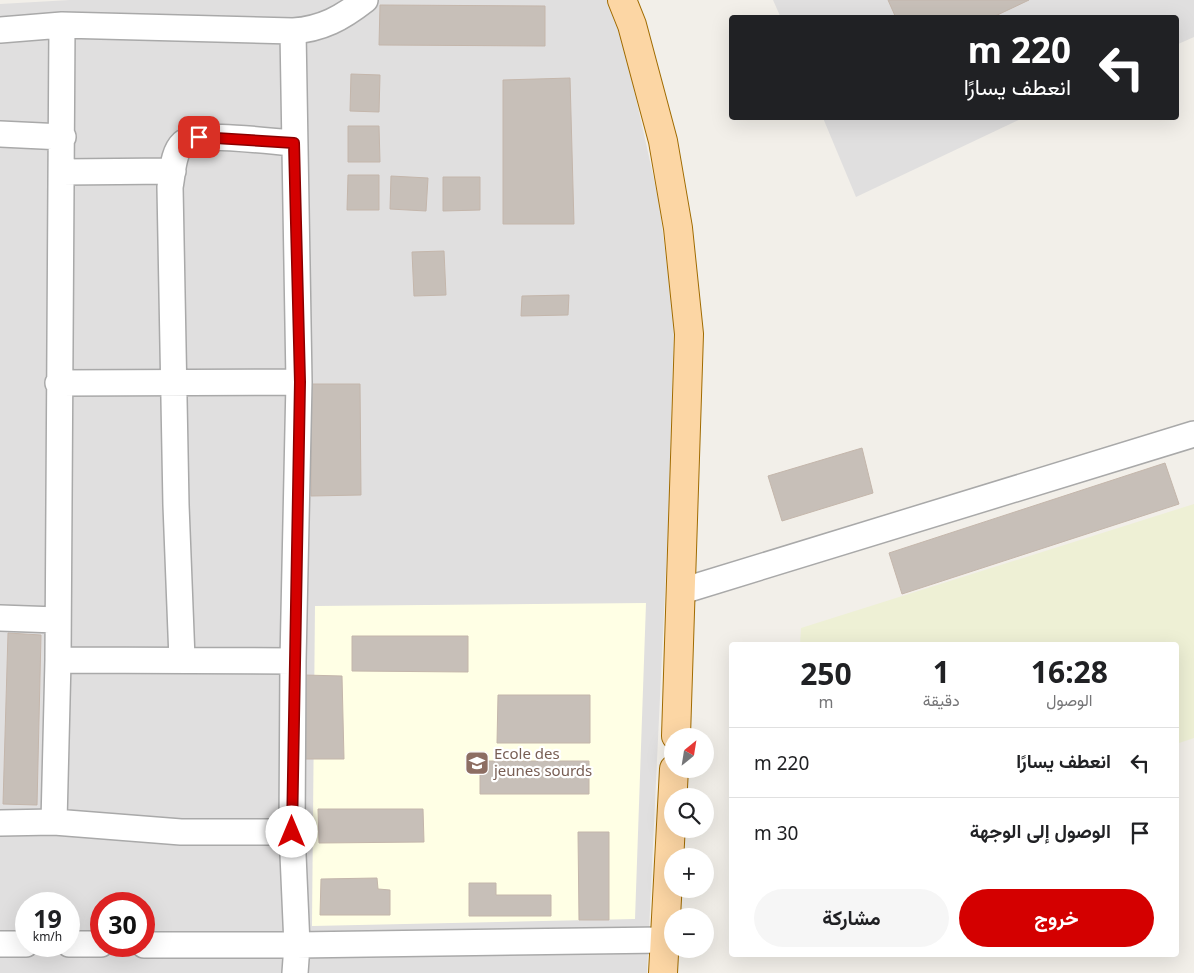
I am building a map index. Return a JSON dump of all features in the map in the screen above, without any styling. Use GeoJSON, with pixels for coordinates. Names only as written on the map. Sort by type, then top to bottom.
{"type":"FeatureCollection","features":[{"type":"Feature","properties":{"kind":"main road"},"geometry":{"type":"LineString","coordinates":[[622,0],[632,26],[663,141],[678,228],[689,334],[676,728]]}},
{"type":"Feature","properties":{"kind":"main road"},"geometry":{"type":"LineString","coordinates":[[663,973],[663,940],[673,778]]}},
{"type":"Feature","properties":{"kind":"street"},"geometry":{"type":"LineString","coordinates":[[0,30],[62,25],[311,30],[328,25],[365,0]]}},
{"type":"Feature","properties":{"kind":"street"},"geometry":{"type":"LineString","coordinates":[[54,822],[58,660],[58,383],[63,136],[62,25]]}},
{"type":"Feature","properties":{"kind":"street"},"geometry":{"type":"LineString","coordinates":[[293,31],[300,382],[293,662],[292,832],[297,945],[295,973]]}},
{"type":"Feature","properties":{"kind":"street"},"geometry":{"type":"LineString","coordinates":[[0,134],[63,136]]}},
{"type":"Feature","properties":{"kind":"street"},"geometry":{"type":"LineString","coordinates":[[182,659],[176,505],[170,187],[177,152],[184,142],[199,137],[294,143]]}},
{"type":"Feature","properties":{"kind":"street"},"geometry":{"type":"LineString","coordinates":[[62,172],[173,171]]}},
{"type":"Feature","properties":{"kind":"street"},"geometry":{"type":"LineString","coordinates":[[58,383],[300,382]]}},
{"type":"Feature","properties":{"kind":"street"},"geometry":{"type":"LineString","coordinates":[[682,591],[1194,434]]}},
{"type":"Feature","properties":{"kind":"street"},"geometry":{"type":"LineString","coordinates":[[0,618],[57,620]]}},
{"type":"Feature","properties":{"kind":"street"},"geometry":{"type":"LineString","coordinates":[[58,660],[182,659],[293,662]]}},
{"type":"Feature","properties":{"kind":"street"},"geometry":{"type":"LineString","coordinates":[[0,823],[54,822],[181,832],[292,832]]}},
{"type":"Feature","properties":{"kind":"street"},"geometry":{"type":"LineString","coordinates":[[155,944],[297,945],[663,940]]}},
{"type":"Feature","properties":{"kind":"street"},"geometry":{"type":"LineString","coordinates":[[0,944],[15,944]]}},
{"type":"Feature","properties":{"kind":"shaded area"},"geometry":{"type":"Polygon","coordinates":[[[70,0],[610,0],[624,44],[659,202],[674,322],[668,527],[647,973],[0,973],[0,4],[70,0]]]}},
{"type":"Feature","properties":{"kind":"shaded area"},"geometry":{"type":"Polygon","coordinates":[[[773,0],[1194,0],[1194,37],[1179,44],[1179,15],[780,15],[773,0]]]}},
{"type":"Feature","properties":{"kind":"shaded area"},"geometry":{"type":"Polygon","coordinates":[[[824,120],[1019,120],[856,197],[824,120]]]}},
{"type":"Feature","properties":{"kind":"shaded area"},"geometry":{"type":"Polygon","coordinates":[[[1194,504],[1194,738],[1179,743],[1179,642],[800,642],[801,628],[1194,504]]]}},
{"type":"Feature","properties":{"kind":"shaded area","name":"Ecole des jeunes sourds"},"geometry":{"type":"Polygon","coordinates":[[[646,603],[635,919],[312,926],[315,606],[646,603]]]}},
{"type":"Feature","properties":{"kind":"building"},"geometry":{"type":"Polygon","coordinates":[[[888,0],[1029,0],[997,15],[895,15],[888,0]]]}},
{"type":"Feature","properties":{"kind":"building"},"geometry":{"type":"Polygon","coordinates":[[[380,5],[545,6],[545,46],[379,45],[380,5]]]}},
{"type":"Feature","properties":{"kind":"building"},"geometry":{"type":"Polygon","coordinates":[[[351,74],[380,75],[379,112],[350,111],[351,74]]]}},
{"type":"Feature","properties":{"kind":"building"},"geometry":{"type":"Polygon","coordinates":[[[570,78],[574,224],[503,224],[503,80],[570,78]]]}},
{"type":"Feature","properties":{"kind":"building"},"geometry":{"type":"Polygon","coordinates":[[[348,126],[379,126],[380,162],[348,162],[348,126]]]}},
{"type":"Feature","properties":{"kind":"building"},"geometry":{"type":"Polygon","coordinates":[[[348,175],[379,175],[379,210],[347,210],[348,175]]]}},
{"type":"Feature","properties":{"kind":"building"},"geometry":{"type":"Polygon","coordinates":[[[391,176],[428,178],[426,211],[390,209],[391,176]]]}},
{"type":"Feature","properties":{"kind":"building"},"geometry":{"type":"Polygon","coordinates":[[[443,177],[480,177],[480,210],[443,211],[443,177]]]}},
{"type":"Feature","properties":{"kind":"building"},"geometry":{"type":"Polygon","coordinates":[[[444,251],[446,295],[414,296],[412,252],[444,251]]]}},
{"type":"Feature","properties":{"kind":"building"},"geometry":{"type":"Polygon","coordinates":[[[569,295],[568,315],[521,316],[522,296],[569,295]]]}},
{"type":"Feature","properties":{"kind":"building"},"geometry":{"type":"Polygon","coordinates":[[[311,384],[360,384],[361,495],[311,496],[311,384]]]}},
{"type":"Feature","properties":{"kind":"building"},"geometry":{"type":"Polygon","coordinates":[[[862,448],[873,493],[782,521],[768,476],[862,448]]]}},
{"type":"Feature","properties":{"kind":"building"},"geometry":{"type":"Polygon","coordinates":[[[1165,463],[1179,504],[902,594],[889,553],[1165,463]]]}},
{"type":"Feature","properties":{"kind":"building"},"geometry":{"type":"Polygon","coordinates":[[[8,633],[41,635],[37,805],[3,804],[8,633]]]}},
{"type":"Feature","properties":{"kind":"building"},"geometry":{"type":"Polygon","coordinates":[[[352,636],[468,636],[468,672],[352,671],[352,636]]]}},
{"type":"Feature","properties":{"kind":"building"},"geometry":{"type":"Polygon","coordinates":[[[304,675],[342,676],[344,759],[302,759],[304,675]]]}},
{"type":"Feature","properties":{"kind":"building"},"geometry":{"type":"Polygon","coordinates":[[[498,695],[590,695],[590,743],[497,743],[498,695]]]}},
{"type":"Feature","properties":{"kind":"building"},"geometry":{"type":"Polygon","coordinates":[[[480,761],[589,761],[589,794],[480,794],[480,761]]]}},
{"type":"Feature","properties":{"kind":"building"},"geometry":{"type":"Polygon","coordinates":[[[318,809],[423,809],[424,842],[319,843],[318,809]]]}},
{"type":"Feature","properties":{"kind":"building"},"geometry":{"type":"Polygon","coordinates":[[[578,832],[609,832],[609,920],[579,920],[578,832]]]}},
{"type":"Feature","properties":{"kind":"building"},"geometry":{"type":"Polygon","coordinates":[[[377,878],[378,889],[390,890],[390,915],[320,915],[321,879],[377,878]]]}},
{"type":"Feature","properties":{"kind":"building"},"geometry":{"type":"Polygon","coordinates":[[[469,883],[496,883],[496,895],[551,895],[551,916],[469,916],[469,883]]]}},
{"type":"Feature","properties":{"kind":"place","name":"Ecole des jeunes sourds"},"geometry":{"type":"Point","coordinates":[477,763]}},
{"type":"Feature","properties":{"kind":"route"},"geometry":{"type":"LineString","coordinates":[[199,137],[294,143],[300,382],[293,662],[292,832]]}}]}
